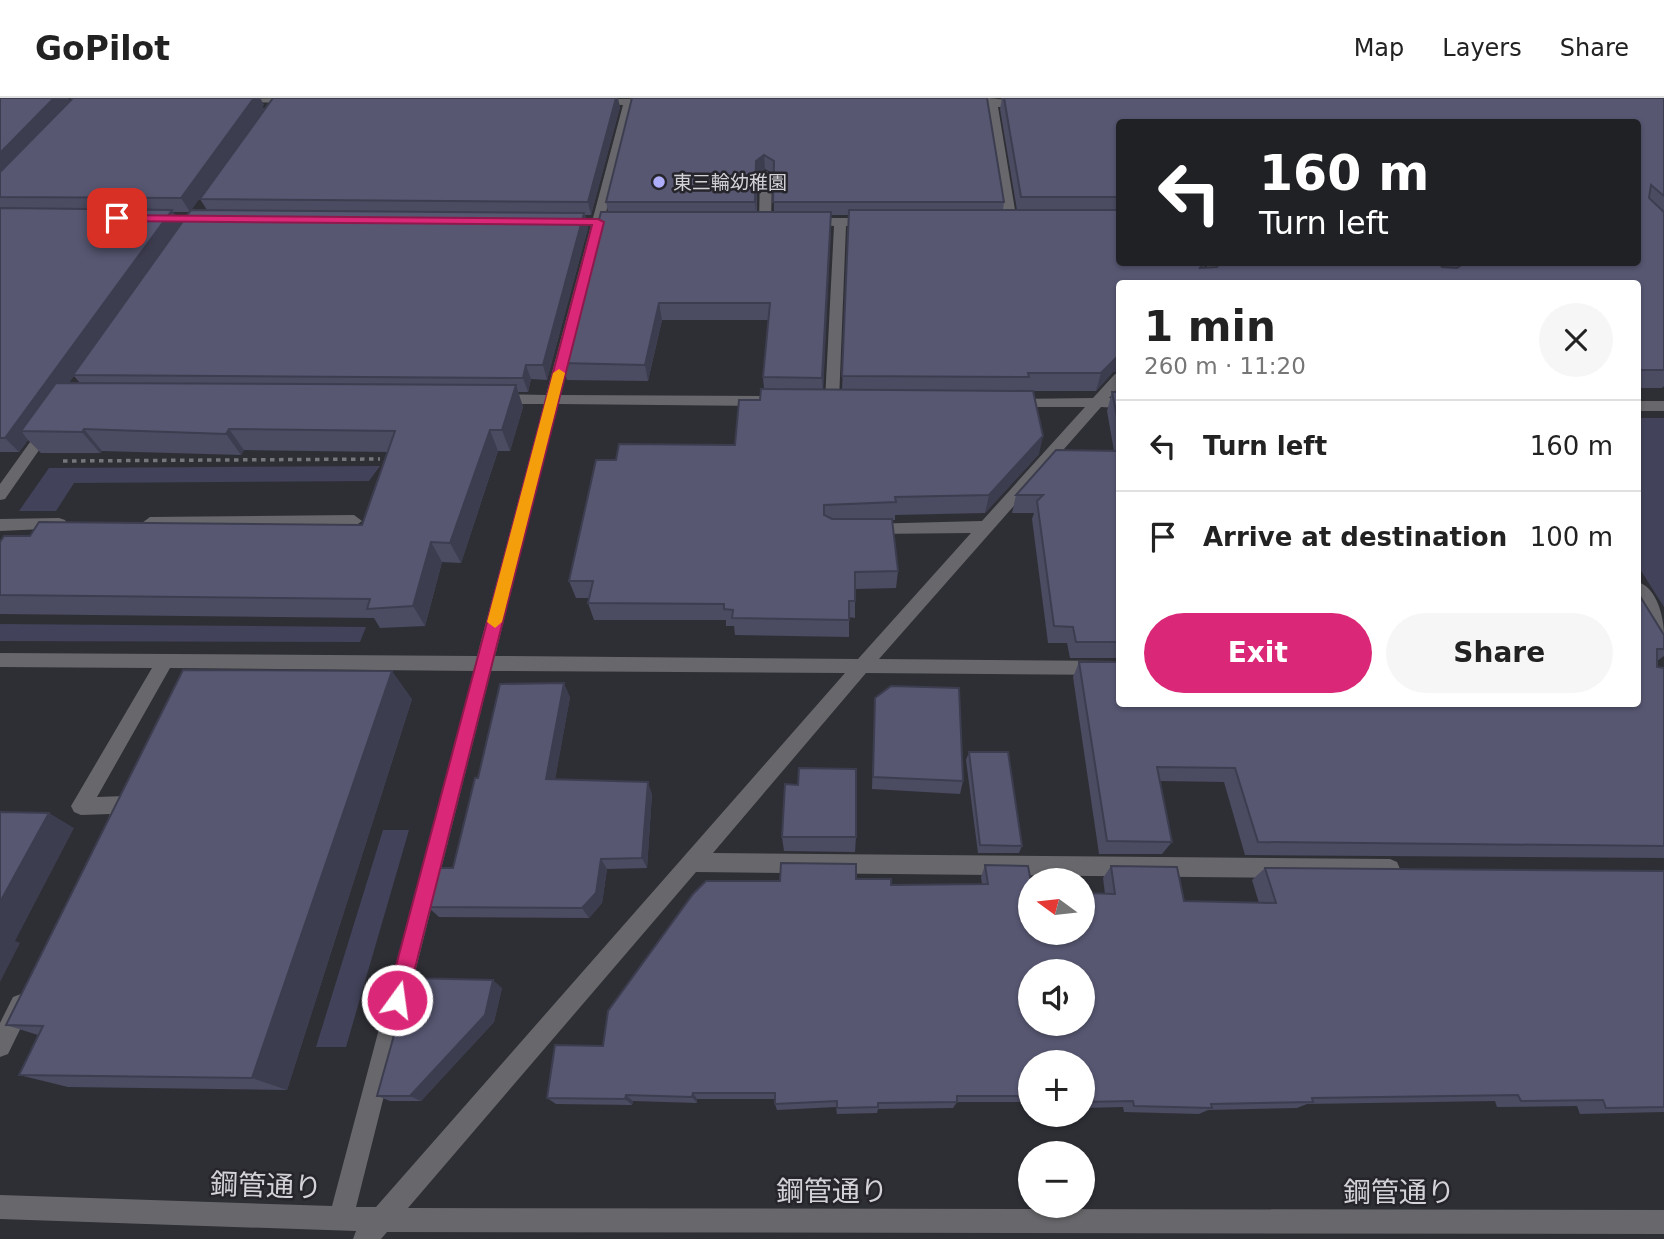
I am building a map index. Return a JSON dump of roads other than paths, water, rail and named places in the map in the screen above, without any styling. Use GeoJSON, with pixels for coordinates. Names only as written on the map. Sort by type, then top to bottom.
{"type":"FeatureCollection","features":[{"type":"Feature","properties":{"kind":"street"},"geometry":{"type":"LineString","coordinates":[[226,99],[276,103],[303,100]]}},
{"type":"Feature","properties":{"kind":"street"},"geometry":{"type":"LineString","coordinates":[[951,104],[992,101],[1033,104]]}},
{"type":"Feature","properties":{"kind":"street"},"geometry":{"type":"LineString","coordinates":[[992,101],[1011,222]]}},
{"type":"Feature","properties":{"kind":"street"},"geometry":{"type":"LineString","coordinates":[[589,102],[665,102]]}},
{"type":"Feature","properties":{"kind":"street"},"geometry":{"type":"LineString","coordinates":[[341,1218],[629,102]]}},
{"type":"Feature","properties":{"kind":"street"},"geometry":{"type":"LineString","coordinates":[[766,174],[778,222]]}},
{"type":"Feature","properties":{"kind":"street"},"geometry":{"type":"LineString","coordinates":[[751,222],[879,222]]}},
{"type":"Feature","properties":{"kind":"street"},"geometry":{"type":"LineString","coordinates":[[832,401],[840,222]]}},
{"type":"Feature","properties":{"kind":"street"},"geometry":{"type":"LineString","coordinates":[[998,222],[1024,222]]}},
{"type":"Feature","properties":{"kind":"street"},"geometry":{"type":"LineString","coordinates":[[365,1239],[863,665],[1116,382]]}},
{"type":"Feature","properties":{"kind":"street"},"geometry":{"type":"LineString","coordinates":[[484,399],[776,401]]}},
{"type":"Feature","properties":{"kind":"street"},"geometry":{"type":"LineString","coordinates":[[999,402],[1116,403]]}},
{"type":"Feature","properties":{"kind":"street"},"geometry":{"type":"LineString","coordinates":[[1641,406],[1664,406]]}},
{"type":"Feature","properties":{"kind":"street"},"geometry":{"type":"LineString","coordinates":[[0,495],[55,418]]}},
{"type":"Feature","properties":{"kind":"street"},"geometry":{"type":"LineString","coordinates":[[136,524],[354,521]]}},
{"type":"Feature","properties":{"kind":"street"},"geometry":{"type":"LineString","coordinates":[[0,525],[82,524]]}},
{"type":"Feature","properties":{"kind":"street"},"geometry":{"type":"LineString","coordinates":[[860,528],[986,527]]}},
{"type":"Feature","properties":{"kind":"street"},"geometry":{"type":"LineString","coordinates":[[1641,593],[1664,628]]}},
{"type":"Feature","properties":{"kind":"street"},"geometry":{"type":"LineString","coordinates":[[0,660],[1116,668]]}},
{"type":"Feature","properties":{"kind":"street"},"geometry":{"type":"LineString","coordinates":[[106,841],[125,806],[81,807],[165,661]]}},
{"type":"Feature","properties":{"kind":"street"},"geometry":{"type":"LineString","coordinates":[[693,862],[1414,869]]}},
{"type":"Feature","properties":{"kind":"street"},"geometry":{"type":"LineString","coordinates":[[0,1045],[31,986]]}},
{"type":"Feature","properties":{"kind":"street","name":"鋼管通り"},"geometry":{"type":"LineString","coordinates":[[0,1207],[382,1220],[1664,1222]]}},
{"type":"Feature","properties":{"kind":"place","name":"東三輪幼稚園"},"geometry":{"type":"Point","coordinates":[659,182]}}]}
